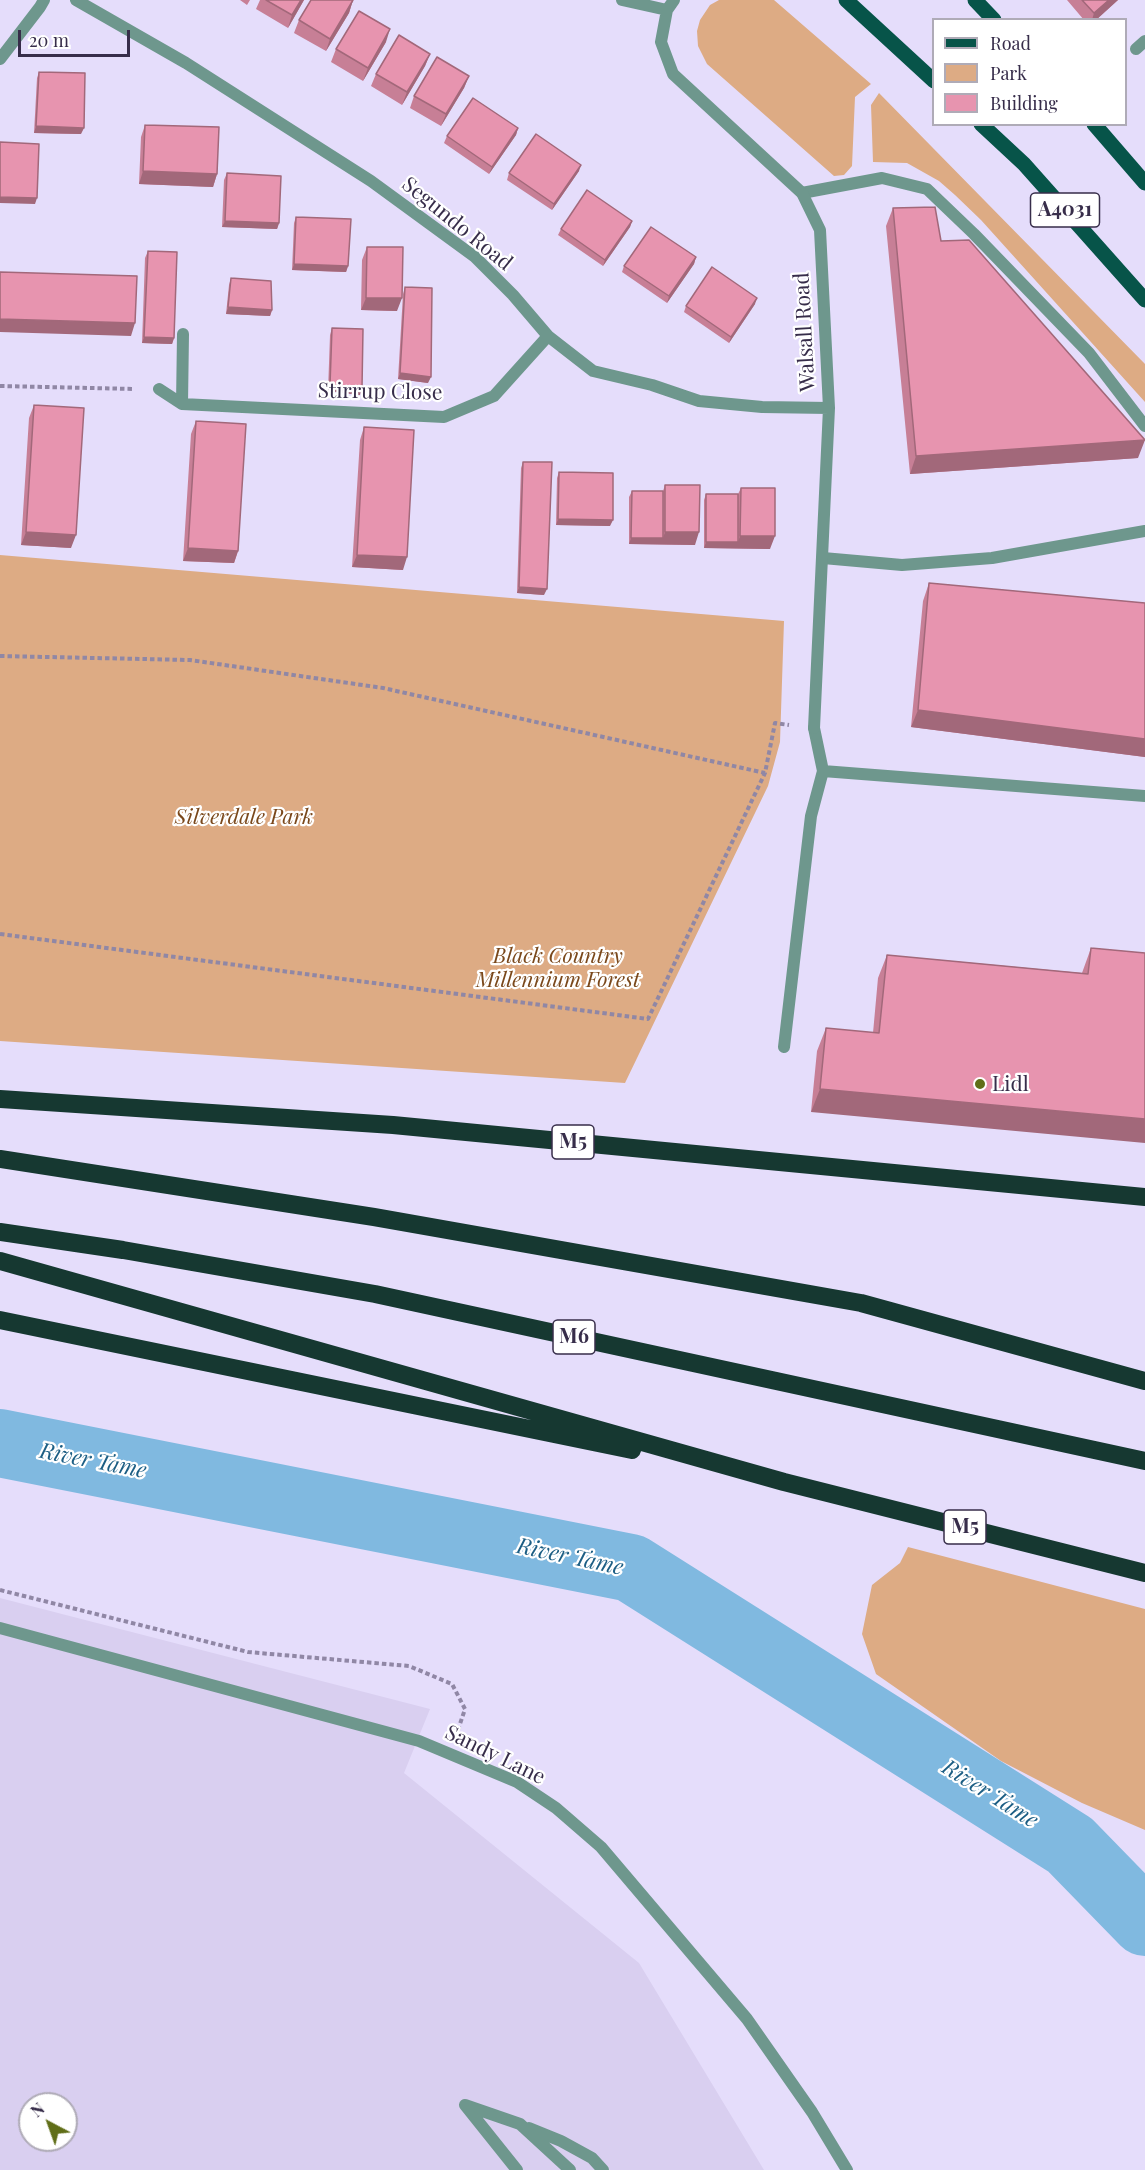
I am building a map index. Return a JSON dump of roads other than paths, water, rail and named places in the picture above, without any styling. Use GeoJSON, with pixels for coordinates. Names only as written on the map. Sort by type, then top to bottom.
{"type":"FeatureCollection","features":[{"type":"Feature","properties":{"kind":"highway","name":"M5"},"geometry":{"type":"LineString","coordinates":[[0,1099],[393,1125],[1145,1197]]}},
{"type":"Feature","properties":{"kind":"highway"},"geometry":{"type":"LineString","coordinates":[[0,1159],[374,1217],[861,1303],[1145,1381]]}},
{"type":"Feature","properties":{"kind":"highway","name":"M6"},"geometry":{"type":"LineString","coordinates":[[0,1232],[123,1250],[375,1294],[1145,1461]]}},
{"type":"Feature","properties":{"kind":"highway","name":"M5"},"geometry":{"type":"LineString","coordinates":[[0,1261],[784,1482],[1145,1573]]}},
{"type":"Feature","properties":{"kind":"highway","name":"M5"},"geometry":{"type":"LineString","coordinates":[[0,1320],[784,1482]]}},
{"type":"Feature","properties":{"kind":"main road"},"geometry":{"type":"LineString","coordinates":[[846,0],[932,80]]}},
{"type":"Feature","properties":{"kind":"main road"},"geometry":{"type":"LineString","coordinates":[[975,0],[992,18]]}},
{"type":"Feature","properties":{"kind":"main road","name":"A4031"},"geometry":{"type":"LineString","coordinates":[[983,126],[1024,164],[1145,300]]}},
{"type":"Feature","properties":{"kind":"main road"},"geometry":{"type":"LineString","coordinates":[[1096,126],[1145,183]]}},
{"type":"Feature","properties":{"kind":"street"},"geometry":{"type":"LineString","coordinates":[[0,59],[44,0]]}},
{"type":"Feature","properties":{"kind":"street","name":"Segundo Road"},"geometry":{"type":"LineString","coordinates":[[76,0],[186,63],[371,181],[475,257],[513,295],[548,336],[592,372],[652,385],[699,401],[762,407],[829,408]]}},
{"type":"Feature","properties":{"kind":"street"},"geometry":{"type":"LineString","coordinates":[[622,0],[671,5]]}},
{"type":"Feature","properties":{"kind":"street","name":"Walsall Road"},"geometry":{"type":"LineString","coordinates":[[671,5],[661,42],[673,74],[802,193],[820,230],[829,408],[814,728],[823,771]]}},
{"type":"Feature","properties":{"kind":"street"},"geometry":{"type":"LineString","coordinates":[[802,193],[882,178],[927,189],[974,234],[1089,353],[1145,426]]}},
{"type":"Feature","properties":{"kind":"street"},"geometry":{"type":"LineString","coordinates":[[182,404],[183,334]]}},
{"type":"Feature","properties":{"kind":"street","name":"Stirrup Close"},"geometry":{"type":"LineString","coordinates":[[182,404],[444,417],[494,396],[548,336]]}},
{"type":"Feature","properties":{"kind":"street"},"geometry":{"type":"LineString","coordinates":[[159,389],[182,404]]}},
{"type":"Feature","properties":{"kind":"street"},"geometry":{"type":"LineString","coordinates":[[823,558],[902,565],[992,558],[1145,531]]}},
{"type":"Feature","properties":{"kind":"street"},"geometry":{"type":"LineString","coordinates":[[784,1047],[811,816],[823,771],[1145,796]]}},
{"type":"Feature","properties":{"kind":"street","name":"Sandy Lane"},"geometry":{"type":"LineString","coordinates":[[0,1628],[373,1727],[419,1741],[517,1782],[556,1808],[601,1847],[747,2019],[812,2112],[847,2170]]}},
{"type":"Feature","properties":{"kind":"street"},"geometry":{"type":"LineString","coordinates":[[517,2170],[465,2105],[561,2141],[592,2158],[603,2170]]}},
{"type":"Feature","properties":{"kind":"street"},"geometry":{"type":"LineString","coordinates":[[520,2124],[570,2170]]}},
{"type":"Feature","properties":{"kind":"waterway","name":"River Tame"},"geometry":{"type":"LineString","coordinates":[[0,1443],[631,1568],[1070,1845],[1145,1922]]}},
{"type":"Feature","properties":{"kind":"place","name":"Lidl"},"geometry":{"type":"Point","coordinates":[980,1084]}},
{"type":"Feature","properties":{"kind":"park label","name":"Silverdale Park"},"geometry":{"type":"Point","coordinates":[244,817]}},
{"type":"Feature","properties":{"kind":"park label","name":"Black Country Millennium Forest"},"geometry":{"type":"Point","coordinates":[558,968]}}]}
